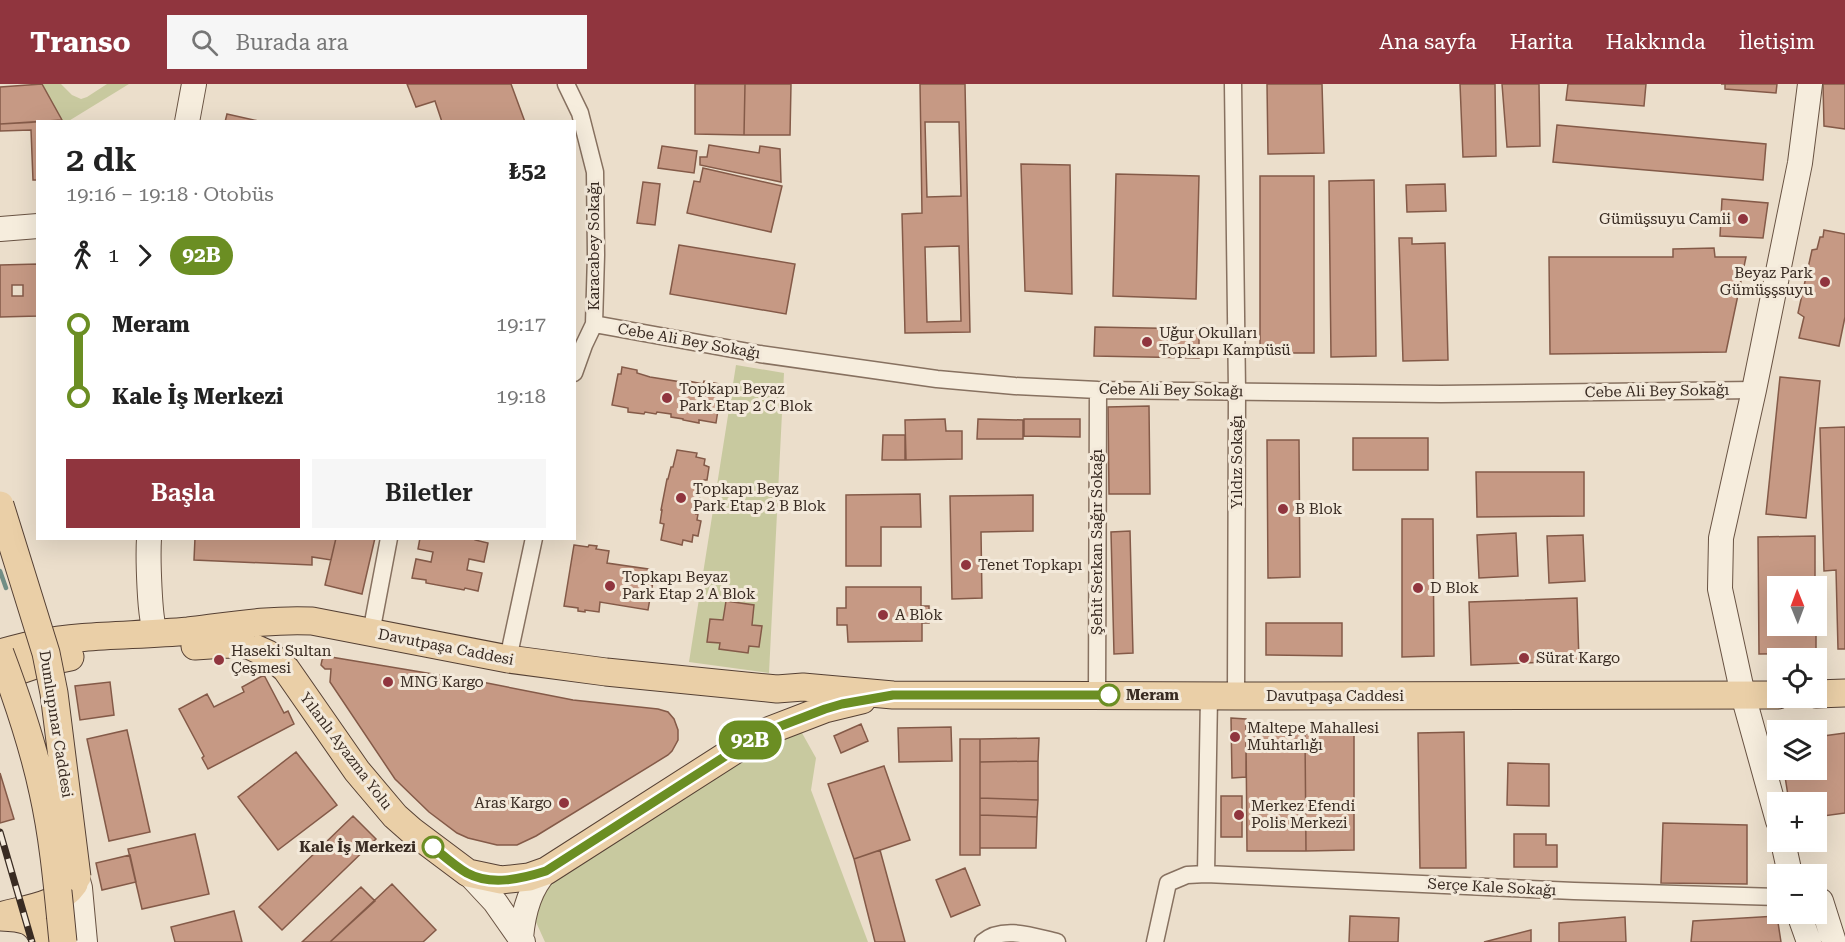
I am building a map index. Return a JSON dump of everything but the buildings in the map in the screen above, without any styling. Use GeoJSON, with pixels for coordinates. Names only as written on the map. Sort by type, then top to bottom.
{"type":"FeatureCollection","features":[{"type":"Feature","properties":{"kind":"main road"},"geometry":{"type":"LineString","coordinates":[[187,120],[194,84]]}},
{"type":"Feature","properties":{"kind":"main road"},"geometry":{"type":"LineString","coordinates":[[1770,792],[1743,695],[1720,590],[1721,538],[1800,163],[1810,84]]}},
{"type":"Feature","properties":{"kind":"main road"},"geometry":{"type":"LineString","coordinates":[[0,229],[36,226]]}},
{"type":"Feature","properties":{"kind":"main road","name":"Dumlupınar Caddesi"},"geometry":{"type":"LineString","coordinates":[[0,505],[48,663],[54,693],[77,877]]}},
{"type":"Feature","properties":{"kind":"main road"},"geometry":{"type":"LineString","coordinates":[[148,549],[152,623],[156,633]]}},
{"type":"Feature","properties":{"kind":"main road"},"geometry":{"type":"LineString","coordinates":[[127,635],[136,623],[148,549]]}},
{"type":"Feature","properties":{"kind":"main road","name":"Davutpaşa Caddesi"},"geometry":{"type":"LineString","coordinates":[[0,653],[37,644],[267,621],[312,621],[508,659],[606,672],[777,689],[803,687],[893,695],[1767,694]]}},
{"type":"Feature","properties":{"kind":"main road"},"geometry":{"type":"LineString","coordinates":[[286,669],[281,643],[291,629],[312,621]]}},
{"type":"Feature","properties":{"kind":"main road"},"geometry":{"type":"LineString","coordinates":[[0,638],[37,644]]}},
{"type":"Feature","properties":{"kind":"main road"},"geometry":{"type":"LineString","coordinates":[[0,677],[63,658],[225,644],[253,646],[268,654],[286,669]]}},
{"type":"Feature","properties":{"kind":"main road","name":"Dumlupınar Caddesi"},"geometry":{"type":"LineString","coordinates":[[0,653],[13,688],[44,794],[63,942]]}},
{"type":"Feature","properties":{"kind":"main road","name":"Yılanlı Ayazma Yolu"},"geometry":{"type":"LineString","coordinates":[[286,669],[357,771],[388,809],[412,831],[468,873]]}},
{"type":"Feature","properties":{"kind":"main road"},"geometry":{"type":"LineString","coordinates":[[760,734],[781,710],[781,698],[777,689]]}},
{"type":"Feature","properties":{"kind":"main road"},"geometry":{"type":"LineString","coordinates":[[1827,694],[1845,693]]}},
{"type":"Feature","properties":{"kind":"main road","name":"Davutpaşa Caddesi"},"geometry":{"type":"LineString","coordinates":[[468,873],[491,879],[507,880],[546,871],[760,734],[842,704],[893,695]]}},
{"type":"Feature","properties":{"kind":"main road"},"geometry":{"type":"LineString","coordinates":[[522,940],[522,924],[534,887],[546,871]]}},
{"type":"Feature","properties":{"kind":"main road"},"geometry":{"type":"LineString","coordinates":[[468,873],[495,902],[522,940]]}},
{"type":"Feature","properties":{"kind":"main road"},"geometry":{"type":"LineString","coordinates":[[0,917],[49,902],[68,893],[77,877]]}},
{"type":"Feature","properties":{"kind":"main road"},"geometry":{"type":"LineString","coordinates":[[77,877],[85,942]]}},
{"type":"Feature","properties":{"kind":"main road"},"geometry":{"type":"LineString","coordinates":[[0,917],[21,918],[32,923],[39,930],[45,942]]}},
{"type":"Feature","properties":{"kind":"main road"},"geometry":{"type":"LineString","coordinates":[[1827,920],[1834,942]]}},
{"type":"Feature","properties":{"kind":"main road"},"geometry":{"type":"LineString","coordinates":[[1803,924],[1809,942]]}},
{"type":"Feature","properties":{"kind":"street","name":"Karacabey Sokağı"},"geometry":{"type":"LineString","coordinates":[[566,84],[580,113],[595,172],[594,324],[576,364]]}},
{"type":"Feature","properties":{"kind":"street","name":"Yıldız Sokağı"},"geometry":{"type":"LineString","coordinates":[[1233,84],[1237,391],[1236,696]]}},
{"type":"Feature","properties":{"kind":"street","name":"Cebe Ali Bey Sokağı"},"geometry":{"type":"LineString","coordinates":[[594,324],[760,354],[937,379],[1015,386],[1098,390],[1452,393],[1754,390]]}},
{"type":"Feature","properties":{"kind":"street","name":"Şehit Serkan Sağır Sokağı"},"geometry":{"type":"LineString","coordinates":[[1097,695],[1098,390]]}},
{"type":"Feature","properties":{"kind":"street"},"geometry":{"type":"LineString","coordinates":[[371,633],[389,540]]}},
{"type":"Feature","properties":{"kind":"street"},"geometry":{"type":"LineString","coordinates":[[508,659],[534,540]]}},
{"type":"Feature","properties":{"kind":"street"},"geometry":{"type":"LineString","coordinates":[[1206,874],[1209,696]]}},
{"type":"Feature","properties":{"kind":"street","name":"Serçe Kale Sokağı"},"geometry":{"type":"LineString","coordinates":[[1155,942],[1168,883],[1187,875],[1767,897]]}},
{"type":"Feature","properties":{"kind":"street"},"geometry":{"type":"LineString","coordinates":[[983,942],[989,937],[1021,937],[1057,942]]}},
{"type":"Feature","properties":{"kind":"green space"},"geometry":{"type":"Polygon","coordinates":[[[42,84],[61,84],[72,95],[81,99],[107,84],[129,84],[70,120],[61,120],[42,84]]]}},
{"type":"Feature","properties":{"kind":"green space"},"geometry":{"type":"Polygon","coordinates":[[[736,365],[784,373],[769,673],[689,662],[736,365]]]}},
{"type":"Feature","properties":{"kind":"green space"},"geometry":{"type":"Polygon","coordinates":[[[786,729],[802,733],[816,758],[811,790],[868,942],[545,942],[536,922],[541,882],[786,729]]]}},
{"type":"Feature","properties":{"kind":"waterway"},"geometry":{"type":"LineString","coordinates":[[0,571],[6,588]]}},
{"type":"Feature","properties":{"kind":"railway"},"geometry":{"type":"LineString","coordinates":[[0,832],[32,942]]}},
{"type":"Feature","properties":{"kind":"bus line","name":"92B"},"geometry":{"type":"LineString","coordinates":[[433,847],[468,873],[491,879],[514,879],[546,871],[760,734],[842,704],[893,695],[1109,695]]}},
{"type":"Feature","properties":{"kind":"place","name":"Gümüşsuyu Camii"},"geometry":{"type":"Point","coordinates":[1743,219]}},
{"type":"Feature","properties":{"kind":"place","name":"Beyaz Park Gümüşşsuyu"},"geometry":{"type":"Point","coordinates":[1825,282]}},
{"type":"Feature","properties":{"kind":"place","name":"Uğur Okulları Topkapı Kampüsü"},"geometry":{"type":"Point","coordinates":[1147,342]}},
{"type":"Feature","properties":{"kind":"place","name":"Topkapı Beyaz Park Etap 2 C Blok"},"geometry":{"type":"Point","coordinates":[667,398]}},
{"type":"Feature","properties":{"kind":"place","name":"Topkapı Beyaz Park Etap 2 B Blok"},"geometry":{"type":"Point","coordinates":[681,498]}},
{"type":"Feature","properties":{"kind":"place","name":"B Blok"},"geometry":{"type":"Point","coordinates":[1283,509]}},
{"type":"Feature","properties":{"kind":"place","name":"Tenet Topkapı"},"geometry":{"type":"Point","coordinates":[966,565]}},
{"type":"Feature","properties":{"kind":"place","name":"Topkapı Beyaz Park Etap 2 A Blok"},"geometry":{"type":"Point","coordinates":[610,586]}},
{"type":"Feature","properties":{"kind":"place","name":"D Blok"},"geometry":{"type":"Point","coordinates":[1418,588]}},
{"type":"Feature","properties":{"kind":"place","name":"A Blok"},"geometry":{"type":"Point","coordinates":[883,615]}},
{"type":"Feature","properties":{"kind":"place","name":"Sürat Kargo"},"geometry":{"type":"Point","coordinates":[1524,658]}},
{"type":"Feature","properties":{"kind":"place","name":"Haseki Sultan Çeşmesi"},"geometry":{"type":"Point","coordinates":[219,660]}},
{"type":"Feature","properties":{"kind":"place","name":"MNG Kargo"},"geometry":{"type":"Point","coordinates":[388,682]}},
{"type":"Feature","properties":{"kind":"place","name":"Meram"},"geometry":{"type":"Point","coordinates":[1109,695]}},
{"type":"Feature","properties":{"kind":"place","name":"Maltepe Mahallesi Muhtarlığı"},"geometry":{"type":"Point","coordinates":[1235,737]}},
{"type":"Feature","properties":{"kind":"place","name":"Aras Kargo"},"geometry":{"type":"Point","coordinates":[564,803]}},
{"type":"Feature","properties":{"kind":"place","name":"Merkez Efendi Polis Merkezi"},"geometry":{"type":"Point","coordinates":[1239,815]}},
{"type":"Feature","properties":{"kind":"place","name":"Kale İş Merkezi"},"geometry":{"type":"Point","coordinates":[433,847]}}]}
